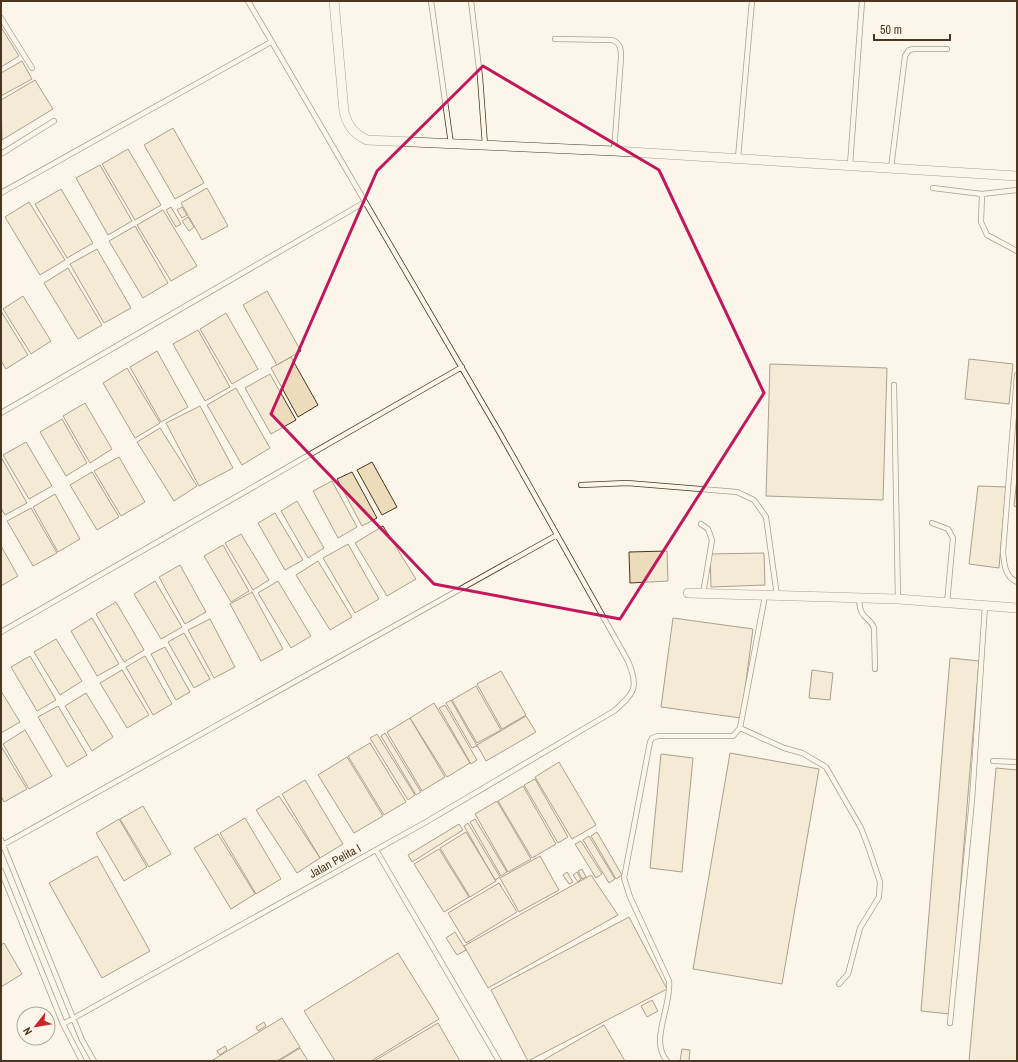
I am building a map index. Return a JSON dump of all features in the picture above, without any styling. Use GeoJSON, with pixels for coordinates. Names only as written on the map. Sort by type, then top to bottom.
{"type":"FeatureCollection","features":[{"type":"Feature","properties":{"kind":"street"},"geometry":{"type":"LineString","coordinates":[[334,1],[344,112],[347,123],[352,131],[367,140],[614,150],[1017,176]]}},
{"type":"Feature","properties":{"kind":"street"},"geometry":{"type":"LineString","coordinates":[[688,593],[898,599],[947,604],[1017,608]]}},
{"type":"Feature","properties":{"kind":"lane","name":"Jalan Pelita I"},"geometry":{"type":"LineString","coordinates":[[63,1024],[376,850],[614,711],[633,692],[635,684],[634,675],[628,661],[462,367],[248,1]]}},
{"type":"Feature","properties":{"kind":"lane"},"geometry":{"type":"LineString","coordinates":[[431,1],[451,144]]}},
{"type":"Feature","properties":{"kind":"lane"},"geometry":{"type":"LineString","coordinates":[[470,1],[480,77],[485,145]]}},
{"type":"Feature","properties":{"kind":"lane"},"geometry":{"type":"LineString","coordinates":[[738,158],[752,1]]}},
{"type":"Feature","properties":{"kind":"lane"},"geometry":{"type":"LineString","coordinates":[[850,165],[862,1]]}},
{"type":"Feature","properties":{"kind":"lane"},"geometry":{"type":"LineString","coordinates":[[1,18],[32,68]]}},
{"type":"Feature","properties":{"kind":"lane"},"geometry":{"type":"LineString","coordinates":[[555,40],[612,40],[620,47],[621,58],[614,150]]}},
{"type":"Feature","properties":{"kind":"lane"},"geometry":{"type":"LineString","coordinates":[[1,193],[272,42]]}},
{"type":"Feature","properties":{"kind":"lane"},"geometry":{"type":"LineString","coordinates":[[891,168],[904,56],[909,50],[914,49],[947,49]]}},
{"type":"Feature","properties":{"kind":"lane"},"geometry":{"type":"LineString","coordinates":[[1,154],[54,121]]}},
{"type":"Feature","properties":{"kind":"lane"},"geometry":{"type":"LineString","coordinates":[[933,188],[982,194],[1017,190]]}},
{"type":"Feature","properties":{"kind":"lane"},"geometry":{"type":"LineString","coordinates":[[982,194],[981,222],[986,235],[1017,251]]}},
{"type":"Feature","properties":{"kind":"lane"},"geometry":{"type":"LineString","coordinates":[[1,412],[365,202]]}},
{"type":"Feature","properties":{"kind":"lane"},"geometry":{"type":"LineString","coordinates":[[1,632],[462,367]]}},
{"type":"Feature","properties":{"kind":"lane"},"geometry":{"type":"LineString","coordinates":[[1017,375],[1003,552],[1007,573],[1011,579],[1017,582]]}},
{"type":"Feature","properties":{"kind":"lane"},"geometry":{"type":"LineString","coordinates":[[894,385],[898,599]]}},
{"type":"Feature","properties":{"kind":"lane"},"geometry":{"type":"LineString","coordinates":[[581,485],[627,482],[737,492],[754,500],[766,517],[777,596]]}},
{"type":"Feature","properties":{"kind":"lane"},"geometry":{"type":"LineString","coordinates":[[701,524],[708,529],[712,540],[703,594]]}},
{"type":"Feature","properties":{"kind":"lane"},"geometry":{"type":"LineString","coordinates":[[932,524],[948,530],[953,538],[947,604]]}},
{"type":"Feature","properties":{"kind":"lane"},"geometry":{"type":"LineString","coordinates":[[94,1061],[74,1018],[2,843],[557,535]]}},
{"type":"Feature","properties":{"kind":"lane"},"geometry":{"type":"LineString","coordinates":[[667,1061],[662,1053],[659,1042],[670,990],[669,981],[630,897],[624,878],[650,742],[652,738],[658,736],[733,736],[740,728],[765,596]]}},
{"type":"Feature","properties":{"kind":"lane"},"geometry":{"type":"LineString","coordinates":[[859,599],[861,614],[873,625],[874,628],[875,669]]}},
{"type":"Feature","properties":{"kind":"lane"},"geometry":{"type":"LineString","coordinates":[[950,1023],[972,800],[985,606]]}},
{"type":"Feature","properties":{"kind":"lane"},"geometry":{"type":"LineString","coordinates":[[740,728],[784,748],[802,753],[826,767],[861,828],[880,882],[879,897],[860,928],[848,974],[839,984]]}},
{"type":"Feature","properties":{"kind":"lane"},"geometry":{"type":"LineString","coordinates":[[993,761],[1017,762]]}},
{"type":"Feature","properties":{"kind":"lane"},"geometry":{"type":"LineString","coordinates":[[376,850],[499,1061]]}},
{"type":"Feature","properties":{"kind":"lane"},"geometry":{"type":"LineString","coordinates":[[1,871],[63,1024],[82,1061]]}},
{"type":"Feature","properties":{"kind":"highlighted area"},"geometry":{"type":"Polygon","coordinates":[[[483,66],[659,170],[764,393],[620,619],[434,584],[271,414],[377,171],[483,66]]]}},
{"type":"Feature","properties":{"kind":"building"},"geometry":{"type":"Polygon","coordinates":[[[1,27],[19,56],[1,67],[1,27]]]}},
{"type":"Feature","properties":{"kind":"building"},"geometry":{"type":"Polygon","coordinates":[[[22,61],[32,79],[1,96],[1,73],[22,61]]]}},
{"type":"Feature","properties":{"kind":"building"},"geometry":{"type":"Polygon","coordinates":[[[35,80],[53,109],[2,140],[1,100],[35,80]]]}},
{"type":"Feature","properties":{"kind":"building"},"geometry":{"type":"Polygon","coordinates":[[[173,128],[204,183],[175,199],[144,145],[173,128]]]}},
{"type":"Feature","properties":{"kind":"building"},"geometry":{"type":"Polygon","coordinates":[[[128,149],[161,205],[135,220],[102,164],[128,149]]]}},
{"type":"Feature","properties":{"kind":"building"},"geometry":{"type":"Polygon","coordinates":[[[100,165],[132,221],[108,235],[76,178],[100,165]]]}},
{"type":"Feature","properties":{"kind":"building"},"geometry":{"type":"Polygon","coordinates":[[[207,188],[228,226],[202,240],[181,203],[207,188]]]}},
{"type":"Feature","properties":{"kind":"building"},"geometry":{"type":"Polygon","coordinates":[[[61,189],[93,243],[67,258],[35,204],[61,189]]]}},
{"type":"Feature","properties":{"kind":"building"},"geometry":{"type":"Polygon","coordinates":[[[29,202],[65,260],[40,275],[5,217],[29,202]]]}},
{"type":"Feature","properties":{"kind":"building"},"geometry":{"type":"Polygon","coordinates":[[[171,207],[181,224],[176,227],[166,210],[171,207]]]}},
{"type":"Feature","properties":{"kind":"building"},"geometry":{"type":"Polygon","coordinates":[[[182,207],[187,215],[182,218],[177,210],[182,207]]]}},
{"type":"Feature","properties":{"kind":"building"},"geometry":{"type":"Polygon","coordinates":[[[163,210],[197,266],[171,281],[137,225],[163,210]]]}},
{"type":"Feature","properties":{"kind":"building"},"geometry":{"type":"Polygon","coordinates":[[[188,217],[194,227],[189,231],[182,221],[188,217]]]}},
{"type":"Feature","properties":{"kind":"building"},"geometry":{"type":"Polygon","coordinates":[[[135,226],[168,283],[143,298],[109,241],[135,226]]]}},
{"type":"Feature","properties":{"kind":"building"},"geometry":{"type":"Polygon","coordinates":[[[97,249],[131,308],[104,323],[70,264],[97,249]]]}},
{"type":"Feature","properties":{"kind":"building"},"geometry":{"type":"Polygon","coordinates":[[[68,268],[102,325],[78,339],[44,283],[68,268]]]}},
{"type":"Feature","properties":{"kind":"building"},"geometry":{"type":"Polygon","coordinates":[[[267,291],[301,351],[277,365],[243,305],[267,291]]]}},
{"type":"Feature","properties":{"kind":"building"},"geometry":{"type":"Polygon","coordinates":[[[23,296],[51,341],[31,354],[3,309],[23,296]]]}},
{"type":"Feature","properties":{"kind":"building"},"geometry":{"type":"Polygon","coordinates":[[[1,311],[28,355],[6,369],[1,361],[1,311]]]}},
{"type":"Feature","properties":{"kind":"building"},"geometry":{"type":"Polygon","coordinates":[[[226,313],[258,369],[232,384],[200,329],[226,313]]]}},
{"type":"Feature","properties":{"kind":"building"},"geometry":{"type":"Polygon","coordinates":[[[198,330],[230,387],[205,401],[173,344],[198,330]]]}},
{"type":"Feature","properties":{"kind":"building"},"geometry":{"type":"Polygon","coordinates":[[[157,351],[188,407],[161,422],[130,367],[157,351]]]}},
{"type":"Feature","properties":{"kind":"building"},"geometry":{"type":"Polygon","coordinates":[[[291,357],[318,405],[298,417],[271,368],[291,357]]]}},
{"type":"Feature","properties":{"kind":"building"},"geometry":{"type":"Polygon","coordinates":[[[969,359],[1013,364],[1009,404],[965,399],[969,359]]]}},
{"type":"Feature","properties":{"kind":"building"},"geometry":{"type":"Polygon","coordinates":[[[770,364],[887,368],[883,500],[766,496],[770,364]]]}},
{"type":"Feature","properties":{"kind":"building"},"geometry":{"type":"Polygon","coordinates":[[[127,368],[160,423],[135,438],[103,383],[127,368]]]}},
{"type":"Feature","properties":{"kind":"building"},"geometry":{"type":"Polygon","coordinates":[[[270,374],[296,420],[271,434],[245,388],[270,374]]]}},
{"type":"Feature","properties":{"kind":"building"},"geometry":{"type":"Polygon","coordinates":[[[236,388],[270,448],[242,465],[207,405],[236,388]]]}},
{"type":"Feature","properties":{"kind":"building"},"geometry":{"type":"Polygon","coordinates":[[[85,403],[112,449],[90,463],[63,416],[85,403]]]}},
{"type":"Feature","properties":{"kind":"building"},"geometry":{"type":"Polygon","coordinates":[[[200,406],[233,468],[199,486],[166,423],[200,406]]]}},
{"type":"Feature","properties":{"kind":"building"},"geometry":{"type":"Polygon","coordinates":[[[62,419],[87,463],[66,476],[40,432],[62,419]]]}},
{"type":"Feature","properties":{"kind":"building"},"geometry":{"type":"Polygon","coordinates":[[[160,428],[197,486],[174,501],[137,442],[160,428]]]}},
{"type":"Feature","properties":{"kind":"building"},"geometry":{"type":"Polygon","coordinates":[[[26,442],[52,486],[29,499],[3,455],[26,442]]]}},
{"type":"Feature","properties":{"kind":"building"},"geometry":{"type":"Polygon","coordinates":[[[1,457],[27,503],[5,515],[1,508],[1,457]]]}},
{"type":"Feature","properties":{"kind":"building"},"geometry":{"type":"Polygon","coordinates":[[[119,457],[145,502],[121,516],[94,471],[119,457]]]}},
{"type":"Feature","properties":{"kind":"building"},"geometry":{"type":"Polygon","coordinates":[[[372,462],[397,507],[382,515],[357,470],[372,462]]]}},
{"type":"Feature","properties":{"kind":"building"},"geometry":{"type":"Polygon","coordinates":[[[92,472],[119,517],[97,530],[70,485],[92,472]]]}},
{"type":"Feature","properties":{"kind":"building"},"geometry":{"type":"Polygon","coordinates":[[[352,472],[377,518],[362,526],[337,479],[352,472]]]}},
{"type":"Feature","properties":{"kind":"building"},"geometry":{"type":"Polygon","coordinates":[[[1017,478],[1017,507],[1014,506],[1017,478]]]}},
{"type":"Feature","properties":{"kind":"building"},"geometry":{"type":"Polygon","coordinates":[[[332,481],[357,527],[338,538],[313,491],[332,481]]]}},
{"type":"Feature","properties":{"kind":"building"},"geometry":{"type":"Polygon","coordinates":[[[978,486],[1006,487],[999,568],[969,564],[978,486]]]}},
{"type":"Feature","properties":{"kind":"building"},"geometry":{"type":"Polygon","coordinates":[[[55,494],[80,539],[58,552],[33,507],[55,494]]]}},
{"type":"Feature","properties":{"kind":"building"},"geometry":{"type":"Polygon","coordinates":[[[297,501],[324,548],[308,558],[281,511],[297,501]]]}},
{"type":"Feature","properties":{"kind":"building"},"geometry":{"type":"Polygon","coordinates":[[[31,508],[57,553],[33,566],[7,521],[31,508]]]}},
{"type":"Feature","properties":{"kind":"building"},"geometry":{"type":"Polygon","coordinates":[[[275,513],[303,560],[285,570],[258,523],[275,513]]]}},
{"type":"Feature","properties":{"kind":"building"},"geometry":{"type":"Polygon","coordinates":[[[383,526],[416,579],[387,596],[355,543],[383,526]]]}},
{"type":"Feature","properties":{"kind":"building"},"geometry":{"type":"Polygon","coordinates":[[[241,534],[269,580],[253,590],[225,543],[241,534]]]}},
{"type":"Feature","properties":{"kind":"building"},"geometry":{"type":"Polygon","coordinates":[[[348,544],[379,599],[355,613],[323,558],[348,544]]]}},
{"type":"Feature","properties":{"kind":"building"},"geometry":{"type":"Polygon","coordinates":[[[223,545],[249,591],[231,602],[204,556],[223,545]]]}},
{"type":"Feature","properties":{"kind":"building"},"geometry":{"type":"Polygon","coordinates":[[[1,546],[18,576],[1,586],[1,546]]]}},
{"type":"Feature","properties":{"kind":"building"},"geometry":{"type":"Polygon","coordinates":[[[667,551],[668,581],[630,583],[629,552],[667,551]]]}},
{"type":"Feature","properties":{"kind":"building"},"geometry":{"type":"Polygon","coordinates":[[[764,553],[765,585],[711,587],[710,554],[764,553]]]}},
{"type":"Feature","properties":{"kind":"building"},"geometry":{"type":"Polygon","coordinates":[[[318,561],[352,617],[330,630],[296,575],[318,561]]]}},
{"type":"Feature","properties":{"kind":"building"},"geometry":{"type":"Polygon","coordinates":[[[180,565],[206,612],[185,624],[159,577],[180,565]]]}},
{"type":"Feature","properties":{"kind":"building"},"geometry":{"type":"Polygon","coordinates":[[[155,581],[182,627],[161,639],[134,594],[155,581]]]}},
{"type":"Feature","properties":{"kind":"building"},"geometry":{"type":"Polygon","coordinates":[[[278,581],[311,636],[291,648],[258,593],[278,581]]]}},
{"type":"Feature","properties":{"kind":"building"},"geometry":{"type":"Polygon","coordinates":[[[252,592],[283,649],[261,661],[230,604],[252,592]]]}},
{"type":"Feature","properties":{"kind":"building"},"geometry":{"type":"Polygon","coordinates":[[[116,602],[144,650],[124,662],[96,614],[116,602]]]}},
{"type":"Feature","properties":{"kind":"building"},"geometry":{"type":"Polygon","coordinates":[[[92,618],[119,664],[97,676],[71,631],[92,618]]]}},
{"type":"Feature","properties":{"kind":"building"},"geometry":{"type":"Polygon","coordinates":[[[673,618],[753,629],[741,718],[661,707],[673,618]]]}},
{"type":"Feature","properties":{"kind":"building"},"geometry":{"type":"Polygon","coordinates":[[[210,619],[235,667],[214,678],[188,630],[210,619]]]}},
{"type":"Feature","properties":{"kind":"building"},"geometry":{"type":"Polygon","coordinates":[[[184,633],[210,679],[194,688],[168,642],[184,633]]]}},
{"type":"Feature","properties":{"kind":"building"},"geometry":{"type":"Polygon","coordinates":[[[56,639],[82,681],[60,695],[34,652],[56,639]]]}},
{"type":"Feature","properties":{"kind":"building"},"geometry":{"type":"Polygon","coordinates":[[[165,647],[190,692],[176,700],[151,654],[165,647]]]}},
{"type":"Feature","properties":{"kind":"building"},"geometry":{"type":"Polygon","coordinates":[[[30,656],[56,700],[37,711],[11,667],[30,656]]]}},
{"type":"Feature","properties":{"kind":"building"},"geometry":{"type":"Polygon","coordinates":[[[145,656],[172,704],[153,715],[126,667],[145,656]]]}},
{"type":"Feature","properties":{"kind":"building"},"geometry":{"type":"Polygon","coordinates":[[[950,658],[979,661],[950,1014],[921,1011],[950,658]]]}},
{"type":"Feature","properties":{"kind":"building"},"geometry":{"type":"Polygon","coordinates":[[[122,670],[149,715],[127,728],[100,683],[122,670]]]}},
{"type":"Feature","properties":{"kind":"building"},"geometry":{"type":"Polygon","coordinates":[[[812,670],[833,673],[830,700],[809,698],[812,670]]]}},
{"type":"Feature","properties":{"kind":"building"},"geometry":{"type":"Polygon","coordinates":[[[501,671],[526,715],[502,729],[477,684],[501,671]]]}},
{"type":"Feature","properties":{"kind":"building"},"geometry":{"type":"Polygon","coordinates":[[[476,686],[501,730],[477,743],[452,700],[476,686]]]}},
{"type":"Feature","properties":{"kind":"building"},"geometry":{"type":"Polygon","coordinates":[[[1,691],[20,722],[1,733],[1,691]]]}},
{"type":"Feature","properties":{"kind":"building"},"geometry":{"type":"Polygon","coordinates":[[[86,693],[113,737],[92,751],[65,706],[86,693]]]}},
{"type":"Feature","properties":{"kind":"building"},"geometry":{"type":"Polygon","coordinates":[[[451,700],[477,746],[472,748],[446,703],[451,700]]]}},
{"type":"Feature","properties":{"kind":"building"},"geometry":{"type":"Polygon","coordinates":[[[434,703],[470,763],[447,777],[410,718],[434,703]]]}},
{"type":"Feature","properties":{"kind":"building"},"geometry":{"type":"Polygon","coordinates":[[[445,705],[477,760],[471,764],[439,708],[445,705]]]}},
{"type":"Feature","properties":{"kind":"building"},"geometry":{"type":"Polygon","coordinates":[[[58,706],[87,755],[67,767],[38,717],[58,706]]]}},
{"type":"Feature","properties":{"kind":"building"},"geometry":{"type":"Polygon","coordinates":[[[526,716],[536,732],[486,761],[477,745],[526,716]]]}},
{"type":"Feature","properties":{"kind":"building"},"geometry":{"type":"Polygon","coordinates":[[[410,718],[445,777],[422,791],[387,732],[410,718]]]}},
{"type":"Feature","properties":{"kind":"building"},"geometry":{"type":"Polygon","coordinates":[[[25,730],[52,776],[29,789],[3,744],[25,730]]]}},
{"type":"Feature","properties":{"kind":"building"},"geometry":{"type":"Polygon","coordinates":[[[385,733],[421,792],[416,795],[381,736],[385,733]]]}},
{"type":"Feature","properties":{"kind":"building"},"geometry":{"type":"Polygon","coordinates":[[[377,734],[415,795],[408,800],[370,738],[377,734]]]}},
{"type":"Feature","properties":{"kind":"building"},"geometry":{"type":"Polygon","coordinates":[[[370,743],[406,802],[384,815],[348,756],[370,743]]]}},
{"type":"Feature","properties":{"kind":"building"},"geometry":{"type":"Polygon","coordinates":[[[1,746],[27,789],[4,802],[1,796],[1,746]]]}},
{"type":"Feature","properties":{"kind":"building"},"geometry":{"type":"Polygon","coordinates":[[[730,753],[819,769],[782,984],[693,969],[730,753]]]}},
{"type":"Feature","properties":{"kind":"building"},"geometry":{"type":"Polygon","coordinates":[[[661,754],[693,758],[682,872],[650,868],[661,754]]]}},
{"type":"Feature","properties":{"kind":"building"},"geometry":{"type":"Polygon","coordinates":[[[347,757],[383,816],[354,833],[318,775],[347,757]]]}},
{"type":"Feature","properties":{"kind":"building"},"geometry":{"type":"Polygon","coordinates":[[[559,762],[596,825],[572,839],[535,777],[559,762]]]}},
{"type":"Feature","properties":{"kind":"building"},"geometry":{"type":"Polygon","coordinates":[[[996,768],[1017,770],[1017,1061],[969,1061],[996,768]]]}},
{"type":"Feature","properties":{"kind":"building"},"geometry":{"type":"Polygon","coordinates":[[[535,779],[568,837],[558,843],[524,785],[535,779]]]}},
{"type":"Feature","properties":{"kind":"building"},"geometry":{"type":"Polygon","coordinates":[[[305,780],[343,844],[320,858],[282,794],[305,780]]]}},
{"type":"Feature","properties":{"kind":"building"},"geometry":{"type":"Polygon","coordinates":[[[523,786],[556,844],[532,858],[498,801],[523,786]]]}},
{"type":"Feature","properties":{"kind":"building"},"geometry":{"type":"Polygon","coordinates":[[[279,796],[320,858],[297,873],[256,810],[279,796]]]}},
{"type":"Feature","properties":{"kind":"building"},"geometry":{"type":"Polygon","coordinates":[[[497,801],[531,859],[508,872],[475,814],[497,801]]]}},
{"type":"Feature","properties":{"kind":"building"},"geometry":{"type":"Polygon","coordinates":[[[143,806],[171,854],[149,867],[120,819],[143,806]]]}},
{"type":"Feature","properties":{"kind":"building"},"geometry":{"type":"Polygon","coordinates":[[[245,818],[281,879],[256,894],[220,833],[245,818]]]}},
{"type":"Feature","properties":{"kind":"building"},"geometry":{"type":"Polygon","coordinates":[[[119,819],[147,867],[124,881],[96,833],[119,819]]]}},
{"type":"Feature","properties":{"kind":"building"},"geometry":{"type":"Polygon","coordinates":[[[475,819],[507,872],[501,876],[470,822],[475,819]]]}},
{"type":"Feature","properties":{"kind":"building"},"geometry":{"type":"Polygon","coordinates":[[[468,823],[500,877],[495,880],[464,826],[468,823]]]}},
{"type":"Feature","properties":{"kind":"building"},"geometry":{"type":"Polygon","coordinates":[[[459,824],[463,830],[412,862],[408,855],[459,824]]]}},
{"type":"Feature","properties":{"kind":"building"},"geometry":{"type":"Polygon","coordinates":[[[466,832],[496,881],[470,897],[440,848],[466,832]]]}},
{"type":"Feature","properties":{"kind":"building"},"geometry":{"type":"Polygon","coordinates":[[[597,832],[622,875],[616,879],[591,836],[597,832]]]}},
{"type":"Feature","properties":{"kind":"building"},"geometry":{"type":"Polygon","coordinates":[[[218,834],[255,894],[231,909],[194,848],[218,834]]]}},
{"type":"Feature","properties":{"kind":"building"},"geometry":{"type":"Polygon","coordinates":[[[589,836],[615,879],[609,883],[583,840],[589,836]]]}},
{"type":"Feature","properties":{"kind":"building"},"geometry":{"type":"Polygon","coordinates":[[[581,841],[602,874],[596,878],[575,844],[581,841]]]}},
{"type":"Feature","properties":{"kind":"building"},"geometry":{"type":"Polygon","coordinates":[[[439,849],[469,897],[444,912],[414,864],[439,849]]]}},
{"type":"Feature","properties":{"kind":"building"},"geometry":{"type":"Polygon","coordinates":[[[97,856],[150,951],[102,978],[49,883],[97,856]]]}},
{"type":"Feature","properties":{"kind":"building"},"geometry":{"type":"Polygon","coordinates":[[[540,856],[559,890],[519,912],[500,878],[540,856]]]}},
{"type":"Feature","properties":{"kind":"building"},"geometry":{"type":"Polygon","coordinates":[[[582,869],[586,877],[582,879],[578,871],[582,869]]]}},
{"type":"Feature","properties":{"kind":"building"},"geometry":{"type":"Polygon","coordinates":[[[567,872],[573,882],[569,884],[563,875],[567,872]]]}},
{"type":"Feature","properties":{"kind":"building"},"geometry":{"type":"Polygon","coordinates":[[[577,872],[581,879],[578,882],[573,875],[577,872]]]}},
{"type":"Feature","properties":{"kind":"building"},"geometry":{"type":"Polygon","coordinates":[[[591,875],[618,915],[488,988],[464,946],[591,875]]]}},
{"type":"Feature","properties":{"kind":"building"},"geometry":{"type":"Polygon","coordinates":[[[499,883],[517,912],[466,943],[448,913],[499,883]]]}},
{"type":"Feature","properties":{"kind":"building"},"geometry":{"type":"Polygon","coordinates":[[[629,917],[667,989],[528,1061],[491,990],[629,917]]]}},
{"type":"Feature","properties":{"kind":"building"},"geometry":{"type":"Polygon","coordinates":[[[455,932],[466,950],[457,955],[446,938],[455,932]]]}},
{"type":"Feature","properties":{"kind":"building"},"geometry":{"type":"Polygon","coordinates":[[[4,943],[22,974],[1,987],[1,945],[4,943]]]}},
{"type":"Feature","properties":{"kind":"building"},"geometry":{"type":"Polygon","coordinates":[[[398,953],[439,1019],[371,1061],[335,1061],[304,1011],[398,953]]]}},
{"type":"Feature","properties":{"kind":"building"},"geometry":{"type":"Polygon","coordinates":[[[652,1000],[658,1011],[647,1017],[641,1006],[652,1000]]]}},
{"type":"Feature","properties":{"kind":"building"},"geometry":{"type":"Polygon","coordinates":[[[282,1018],[300,1047],[277,1061],[211,1061],[282,1018]]]}},
{"type":"Feature","properties":{"kind":"building"},"geometry":{"type":"Polygon","coordinates":[[[264,1022],[266,1026],[258,1031],[256,1027],[264,1022]]]}},
{"type":"Feature","properties":{"kind":"building"},"geometry":{"type":"Polygon","coordinates":[[[438,1023],[460,1061],[374,1061],[438,1023]]]}},
{"type":"Feature","properties":{"kind":"building"},"geometry":{"type":"Polygon","coordinates":[[[604,1025],[625,1061],[542,1061],[604,1025]]]}},
{"type":"Feature","properties":{"kind":"building"},"geometry":{"type":"Polygon","coordinates":[[[225,1046],[227,1050],[220,1055],[217,1051],[225,1046]]]}},
{"type":"Feature","properties":{"kind":"building"},"geometry":{"type":"Polygon","coordinates":[[[300,1048],[308,1061],[279,1061],[300,1048]]]}},
{"type":"Feature","properties":{"kind":"building"},"geometry":{"type":"Polygon","coordinates":[[[682,1049],[690,1050],[689,1061],[680,1061],[682,1049]]]}}]}
